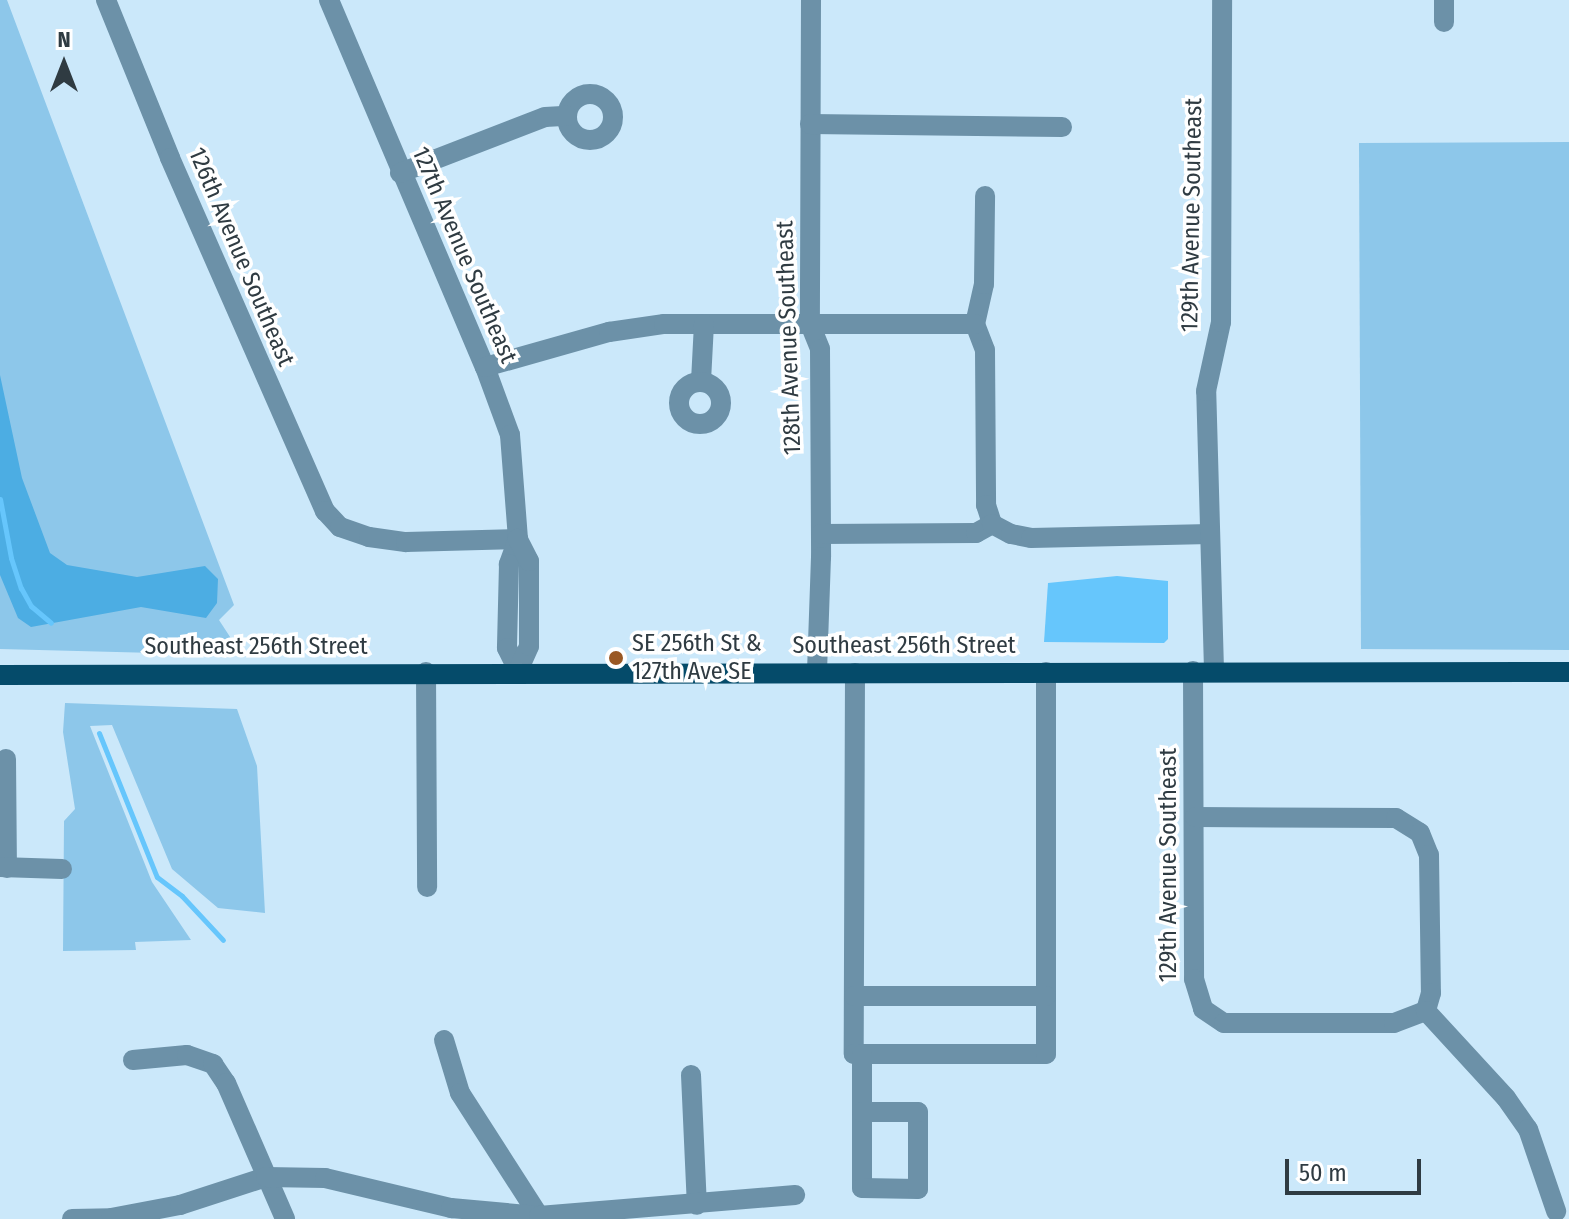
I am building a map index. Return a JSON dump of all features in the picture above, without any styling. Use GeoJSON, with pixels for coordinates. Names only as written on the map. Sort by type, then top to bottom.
{"type":"FeatureCollection","features":[{"type":"Feature","properties":{"kind":"main road","name":"Southeast 256th Street"},"geometry":{"type":"LineString","coordinates":[[0,675],[518,671],[1569,672]]}},
{"type":"Feature","properties":{"kind":"street","name":"126th Avenue Southeast"},"geometry":{"type":"LineString","coordinates":[[106,0],[325,511],[340,527],[369,537],[406,542],[518,539]]}},
{"type":"Feature","properties":{"kind":"street","name":"127th Avenue Southeast"},"geometry":{"type":"LineString","coordinates":[[329,0],[485,367],[510,435],[518,539],[509,564],[507,648],[518,671]]}},
{"type":"Feature","properties":{"kind":"street","name":"128th Avenue Southeast"},"geometry":{"type":"LineString","coordinates":[[811,0],[810,324],[820,349],[821,534],[817,673]]}},
{"type":"Feature","properties":{"kind":"street","name":"129th Avenue Southeast"},"geometry":{"type":"LineString","coordinates":[[1214,670],[1206,391],[1221,322],[1222,0]]}},
{"type":"Feature","properties":{"kind":"street"},"geometry":{"type":"LineString","coordinates":[[1444,0],[1444,22]]}},
{"type":"Feature","properties":{"kind":"street"},"geometry":{"type":"LineString","coordinates":[[400,173],[545,117],[567,116]]}},
{"type":"Feature","properties":{"kind":"street"},"geometry":{"type":"LineString","coordinates":[[810,124],[1062,127]]}},
{"type":"Feature","properties":{"kind":"street"},"geometry":{"type":"LineString","coordinates":[[985,196],[984,284],[975,324],[985,350],[986,505],[992,524],[1011,534],[1031,538],[1210,534]]}},
{"type":"Feature","properties":{"kind":"street"},"geometry":{"type":"LineString","coordinates":[[485,367],[609,332],[664,324],[975,324]]}},
{"type":"Feature","properties":{"kind":"street"},"geometry":{"type":"LineString","coordinates":[[701,381],[704,324]]}},
{"type":"Feature","properties":{"kind":"street"},"geometry":{"type":"LineString","coordinates":[[821,534],[976,533],[992,524]]}},
{"type":"Feature","properties":{"kind":"street","name":"129th Avenue Southeast"},"geometry":{"type":"LineString","coordinates":[[1193,671],[1194,979],[1203,1009],[1224,1023],[1394,1023],[1426,1011]]}},
{"type":"Feature","properties":{"kind":"street"},"geometry":{"type":"LineString","coordinates":[[426,672],[427,887]]}},
{"type":"Feature","properties":{"kind":"street"},"geometry":{"type":"LineString","coordinates":[[855,673],[854,1054],[1046,1054],[1046,672]]}},
{"type":"Feature","properties":{"kind":"street"},"geometry":{"type":"LineString","coordinates":[[6,759],[3,868],[62,869]]}},
{"type":"Feature","properties":{"kind":"street"},"geometry":{"type":"LineString","coordinates":[[1195,817],[1396,818],[1420,833],[1429,855],[1431,993],[1426,1011],[1506,1098],[1528,1129],[1556,1211]]}},
{"type":"Feature","properties":{"kind":"street"},"geometry":{"type":"LineString","coordinates":[[854,996],[1046,996]]}},
{"type":"Feature","properties":{"kind":"street"},"geometry":{"type":"LineString","coordinates":[[444,1040],[460,1093],[540,1217]]}},
{"type":"Feature","properties":{"kind":"street"},"geometry":{"type":"LineString","coordinates":[[862,1054],[862,1112],[862,1188],[918,1189],[918,1112],[862,1112]]}},
{"type":"Feature","properties":{"kind":"street"},"geometry":{"type":"LineString","coordinates":[[133,1060],[187,1055],[213,1064],[226,1083],[285,1219]]}},
{"type":"Feature","properties":{"kind":"street"},"geometry":{"type":"LineString","coordinates":[[691,1075],[697,1205]]}},
{"type":"Feature","properties":{"kind":"street"},"geometry":{"type":"LineString","coordinates":[[72,1219],[111,1218],[180,1205],[266,1177],[325,1178],[451,1208],[540,1217],[795,1195]]}},
{"type":"Feature","properties":{"kind":"shaded area"},"geometry":{"type":"Polygon","coordinates":[[[0,0],[7,0],[234,605],[219,620],[234,643],[225,648],[194,654],[0,649],[0,0]]]}},
{"type":"Feature","properties":{"kind":"shaded area"},"geometry":{"type":"Polygon","coordinates":[[[1569,142],[1569,650],[1361,649],[1359,143],[1569,142]]]}},
{"type":"Feature","properties":{"kind":"shaded area"},"geometry":{"type":"Polygon","coordinates":[[[0,375],[22,478],[50,553],[67,565],[137,577],[205,566],[218,579],[217,603],[206,618],[141,607],[31,627],[18,618],[0,575],[0,375]]]}},
{"type":"Feature","properties":{"kind":"shaded area"},"geometry":{"type":"Polygon","coordinates":[[[1117,576],[1168,581],[1168,639],[1164,643],[1044,642],[1048,583],[1117,576]]]}},
{"type":"Feature","properties":{"kind":"shaded area"},"geometry":{"type":"Polygon","coordinates":[[[65,703],[237,709],[257,766],[265,913],[218,908],[172,869],[112,725],[90,726],[152,882],[191,940],[135,942],[136,950],[63,951],[64,821],[75,809],[63,732],[65,703]]]}},
{"type":"Feature","properties":{"kind":"waterway"},"geometry":{"type":"LineString","coordinates":[[0,499],[11,558],[21,588],[31,606],[51,623]]}},
{"type":"Feature","properties":{"kind":"waterway"},"geometry":{"type":"LineString","coordinates":[[99,733],[157,877],[182,896],[223,940]]}},
{"type":"Feature","properties":{"kind":"place","name":"SE 256th St & 127th Ave SE"},"geometry":{"type":"Point","coordinates":[616,658]}}]}
